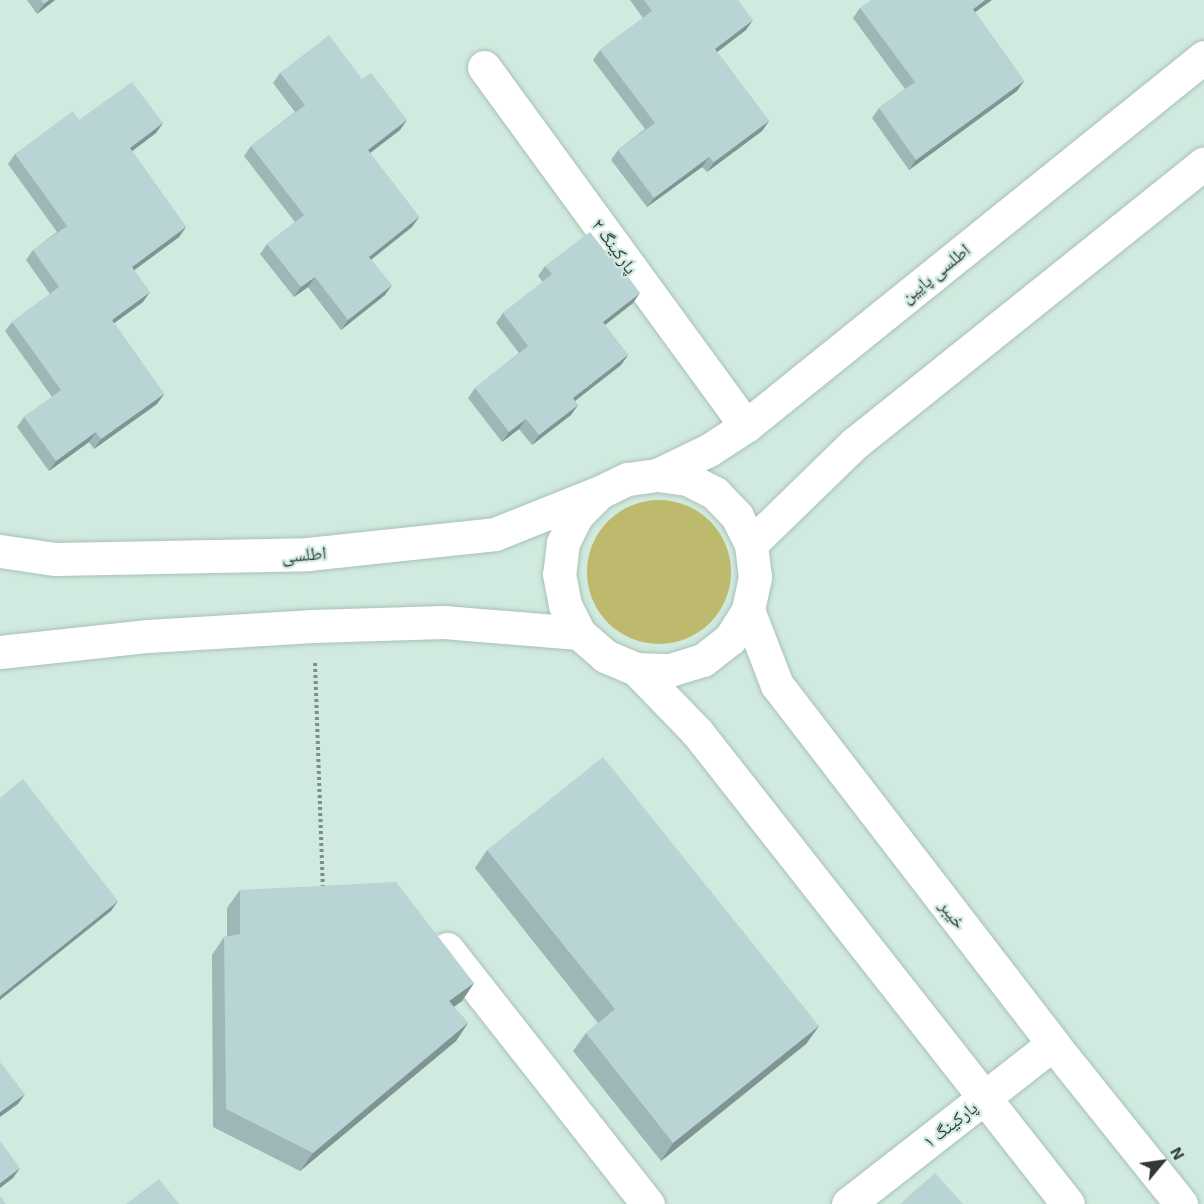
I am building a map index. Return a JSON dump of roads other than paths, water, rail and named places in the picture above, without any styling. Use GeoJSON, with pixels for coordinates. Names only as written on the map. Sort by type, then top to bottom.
{"type":"FeatureCollection","features":[{"type":"Feature","properties":{"kind":"street","name":"اطلسی پایین"},"geometry":{"type":"LineString","coordinates":[[657,474],[709,450],[746,426],[1204,57]]}},
{"type":"Feature","properties":{"kind":"street","name":"پارکینگ ۲"},"geometry":{"type":"LineString","coordinates":[[484,67],[746,426]]}},
{"type":"Feature","properties":{"kind":"street"},"geometry":{"type":"LineString","coordinates":[[750,544],[855,443],[1204,163]]}},
{"type":"Feature","properties":{"kind":"street"},"geometry":{"type":"LineString","coordinates":[[657,474],[687,479],[715,493],[736,516],[750,544],[755,577],[748,610],[730,639],[703,660],[670,670],[636,669],[605,656],[579,633],[565,605],[559,574],[563,543],[577,515],[600,492],[627,479],[657,474]]}},
{"type":"Feature","properties":{"kind":"street","name":"اطلسی"},"geometry":{"type":"LineString","coordinates":[[0,551],[55,559],[308,554],[495,534],[600,492]]}},
{"type":"Feature","properties":{"kind":"street","name":"خیبر"},"geometry":{"type":"LineString","coordinates":[[748,610],[777,685],[1053,1044],[1181,1204]]}},
{"type":"Feature","properties":{"kind":"street"},"geometry":{"type":"LineString","coordinates":[[0,652],[148,636],[313,626],[444,622],[579,633]]}},
{"type":"Feature","properties":{"kind":"street"},"geometry":{"type":"LineString","coordinates":[[636,669],[697,732],[915,1007],[983,1099],[1068,1204]]}},
{"type":"Feature","properties":{"kind":"street"},"geometry":{"type":"LineString","coordinates":[[432,930],[648,1204]]}},
{"type":"Feature","properties":{"kind":"street","name":"پارکینگ ۱"},"geometry":{"type":"LineString","coordinates":[[848,1204],[1053,1044]]}}]}
